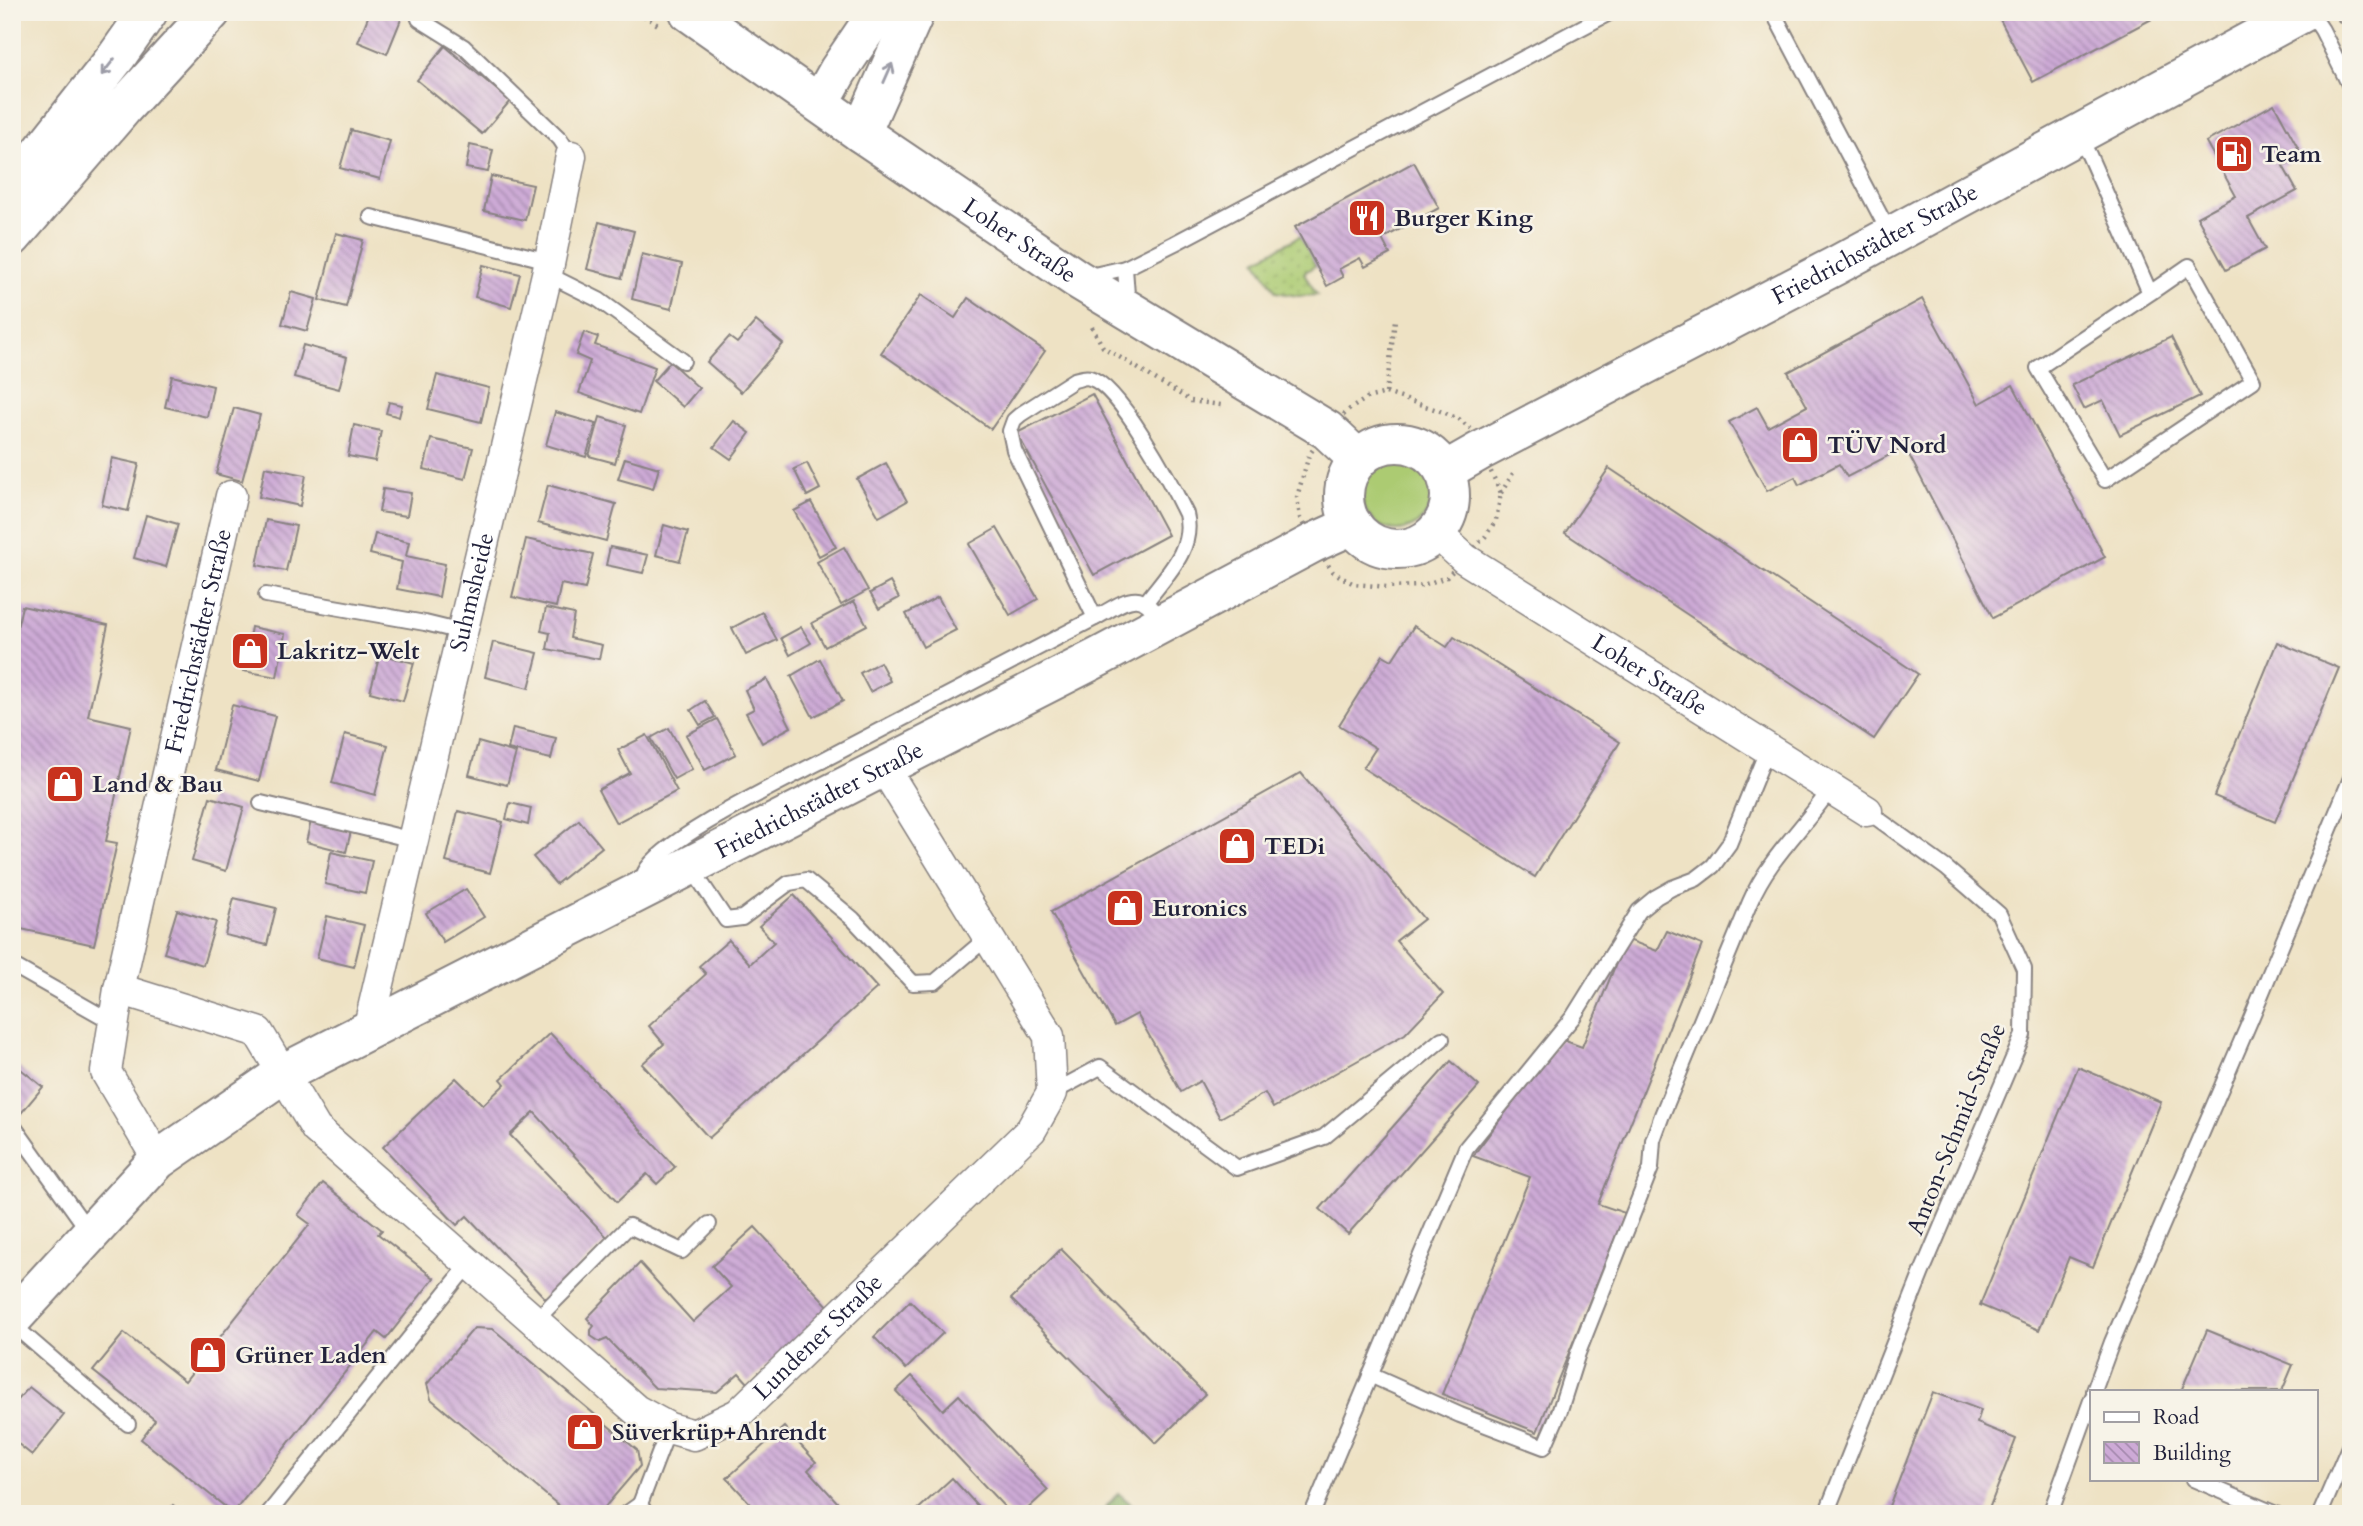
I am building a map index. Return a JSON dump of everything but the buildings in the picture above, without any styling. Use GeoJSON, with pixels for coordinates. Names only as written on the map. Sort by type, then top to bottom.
{"type":"FeatureCollection","features":[{"type":"Feature","properties":{"kind":"street"},"geometry":{"type":"LineString","coordinates":[[12,189],[117,56],[148,12]]}},
{"type":"Feature","properties":{"kind":"street"},"geometry":{"type":"LineString","coordinates":[[12,237],[122,108],[211,12]]}},
{"type":"Feature","properties":{"kind":"street","name":"Loher Straße"},"geometry":{"type":"LineString","coordinates":[[689,12],[861,133],[1077,279],[1327,430],[1358,459]]}},
{"type":"Feature","properties":{"kind":"street"},"geometry":{"type":"LineString","coordinates":[[820,103],[877,12]]}},
{"type":"Feature","properties":{"kind":"street"},"geometry":{"type":"LineString","coordinates":[[861,133],[915,12]]}},
{"type":"Feature","properties":{"kind":"street","name":"Friedrichstädter Straße"},"geometry":{"type":"LineString","coordinates":[[1445,471],[1891,236],[2304,12]]}},
{"type":"Feature","properties":{"kind":"street","name":"Suhmsheide"},"geometry":{"type":"LineString","coordinates":[[368,1030],[548,267],[571,156]]}},
{"type":"Feature","properties":{"kind":"street"},"geometry":{"type":"LineString","coordinates":[[1388,443],[1410,444],[1430,454],[1445,471],[1451,497],[1444,522],[1428,540],[1408,548],[1387,548],[1368,540],[1353,525],[1345,507],[1347,476],[1367,451],[1388,443]]}},
{"type":"Feature","properties":{"kind":"street","name":"Friedrichstädter Straße"},"geometry":{"type":"LineString","coordinates":[[158,1160],[106,1072],[118,989],[231,496]]}},
{"type":"Feature","properties":{"kind":"street","name":"Friedrichstädter Straße"},"geometry":{"type":"LineString","coordinates":[[12,1322],[158,1160],[284,1073],[1099,657],[1154,612],[1353,525]]}},
{"type":"Feature","properties":{"kind":"street","name":"Loher Straße"},"geometry":{"type":"LineString","coordinates":[[1436,533],[1465,559],[1867,811]]}},
{"type":"Feature","properties":{"kind":"street"},"geometry":{"type":"LineString","coordinates":[[883,766],[1049,1036],[1052,1093]]}},
{"type":"Feature","properties":{"kind":"street"},"geometry":{"type":"LineString","coordinates":[[118,989],[258,1032],[284,1073]]}},
{"type":"Feature","properties":{"kind":"street","name":"Lundener Straße"},"geometry":{"type":"LineString","coordinates":[[284,1073],[316,1129],[636,1410],[669,1428],[694,1435],[738,1414],[1031,1130],[1052,1093]]}},
{"type":"Feature","properties":{"kind":"lane"},"geometry":{"type":"LineString","coordinates":[[1077,279],[1125,268],[1227,217],[1611,12]]}},
{"type":"Feature","properties":{"kind":"lane"},"geometry":{"type":"LineString","coordinates":[[1773,12],[1891,236]]}},
{"type":"Feature","properties":{"kind":"lane"},"geometry":{"type":"LineString","coordinates":[[2310,12],[2351,88]]}},
{"type":"Feature","properties":{"kind":"lane"},"geometry":{"type":"LineString","coordinates":[[419,19],[464,47],[560,139],[571,156]]}},
{"type":"Feature","properties":{"kind":"lane"},"geometry":{"type":"LineString","coordinates":[[2078,135],[2150,293]]}},
{"type":"Feature","properties":{"kind":"lane"},"geometry":{"type":"LineString","coordinates":[[371,217],[548,267],[683,361]]}},
{"type":"Feature","properties":{"kind":"lane"},"geometry":{"type":"LineString","coordinates":[[2189,266],[2253,380],[2105,480],[2038,368],[2150,293],[2189,266]]}},
{"type":"Feature","properties":{"kind":"lane"},"geometry":{"type":"LineString","coordinates":[[1125,268],[1127,295],[1138,316]]}},
{"type":"Feature","properties":{"kind":"lane"},"geometry":{"type":"LineString","coordinates":[[649,885],[645,872],[648,864],[685,836],[805,770],[1130,600],[1154,612],[1187,542],[1189,526],[1186,514],[1150,447],[1130,418],[1104,385],[1083,377],[1021,414],[1014,420],[1010,431],[1014,450],[1095,618]]}},
{"type":"Feature","properties":{"kind":"lane"},"geometry":{"type":"LineString","coordinates":[[265,595],[462,632]]}},
{"type":"Feature","properties":{"kind":"lane"},"geometry":{"type":"LineString","coordinates":[[1312,1514],[1466,1148],[1573,1017],[1639,911],[1656,897],[1696,879],[1713,866],[1729,844],[1768,748]]}},
{"type":"Feature","properties":{"kind":"lane"},"geometry":{"type":"LineString","coordinates":[[2094,1390],[2112,1342],[2351,778]]}},
{"type":"Feature","properties":{"kind":"lane"},"geometry":{"type":"LineString","coordinates":[[1370,1376],[1460,1415],[1544,1447],[1651,1168],[1653,1140],[1662,1115],[1759,879],[1816,811],[1831,788]]}},
{"type":"Feature","properties":{"kind":"lane"},"geometry":{"type":"LineString","coordinates":[[261,803],[413,841]]}},
{"type":"Feature","properties":{"kind":"lane","name":"Anton-Schmid-Straße"},"geometry":{"type":"LineString","coordinates":[[1826,1514],[1922,1272],[2023,1035],[2024,969],[1999,915],[1946,868],[1867,811]]}},
{"type":"Feature","properties":{"kind":"lane"},"geometry":{"type":"LineString","coordinates":[[689,865],[726,920],[742,918],[789,883],[806,880],[853,919],[913,983],[935,982],[988,937]]}},
{"type":"Feature","properties":{"kind":"lane"},"geometry":{"type":"LineString","coordinates":[[12,965],[114,1023]]}},
{"type":"Feature","properties":{"kind":"lane"},"geometry":{"type":"LineString","coordinates":[[1052,1093],[1100,1067],[1237,1168],[1324,1137],[1442,1039]]}},
{"type":"Feature","properties":{"kind":"lane"},"geometry":{"type":"LineString","coordinates":[[12,1124],[91,1234]]}},
{"type":"Feature","properties":{"kind":"lane"},"geometry":{"type":"LineString","coordinates":[[535,1321],[629,1226],[682,1251],[709,1224]]}},
{"type":"Feature","properties":{"kind":"lane"},"geometry":{"type":"LineString","coordinates":[[268,1514],[469,1264]]}},
{"type":"Feature","properties":{"kind":"lane"},"geometry":{"type":"LineString","coordinates":[[12,1322],[128,1424]]}},
{"type":"Feature","properties":{"kind":"lane"},"geometry":{"type":"LineString","coordinates":[[2050,1514],[2086,1434],[2090,1410]]}},
{"type":"Feature","properties":{"kind":"lane"},"geometry":{"type":"LineString","coordinates":[[626,1514],[643,1509],[669,1428]]}},
{"type":"Feature","properties":{"kind":"lane"},"geometry":{"type":"LineString","coordinates":[[2320,1514],[2351,1442]]}},
{"type":"Feature","properties":{"kind":"lane"},"geometry":{"type":"LineString","coordinates":[[2195,1480],[2276,1514]]}},
{"type":"Feature","properties":{"kind":"path"},"geometry":{"type":"LineString","coordinates":[[1385,393],[1395,320]]}},
{"type":"Feature","properties":{"kind":"path"},"geometry":{"type":"LineString","coordinates":[[1385,393],[1418,402],[1459,419],[1471,429],[1480,451],[1501,493],[1496,520],[1485,537],[1447,578],[1420,586],[1387,587],[1354,583],[1333,572],[1300,518],[1297,497],[1309,454],[1327,430],[1367,398],[1385,393]]}},
{"type":"Feature","properties":{"kind":"green space"},"geometry":{"type":"Polygon","coordinates":[[[1300,236],[1316,265],[1304,273],[1317,295],[1298,296],[1276,292],[1256,260],[1300,236]]]}},
{"type":"Feature","properties":{"kind":"green space"},"geometry":{"type":"Polygon","coordinates":[[[1404,460],[1417,466],[1426,475],[1430,481],[1430,509],[1422,520],[1411,528],[1390,530],[1372,520],[1364,509],[1362,488],[1372,470],[1383,462],[1404,460]]]}},
{"type":"Feature","properties":{"kind":"green space"},"geometry":{"type":"Polygon","coordinates":[[[1118,1493],[1143,1514],[1100,1514],[1118,1493]]]}},
{"type":"Feature","properties":{"kind":"place","name":"Team"},"geometry":{"type":"Point","coordinates":[2234,154]}},
{"type":"Feature","properties":{"kind":"place","name":"Burger King"},"geometry":{"type":"Point","coordinates":[1367,218]}},
{"type":"Feature","properties":{"kind":"place","name":"TÜV Nord"},"geometry":{"type":"Point","coordinates":[1800,445]}},
{"type":"Feature","properties":{"kind":"place","name":"Lakritz-Welt"},"geometry":{"type":"Point","coordinates":[250,651]}},
{"type":"Feature","properties":{"kind":"place","name":"Land & Bau"},"geometry":{"type":"Point","coordinates":[65,784]}},
{"type":"Feature","properties":{"kind":"place","name":"TEDi"},"geometry":{"type":"Point","coordinates":[1237,846]}},
{"type":"Feature","properties":{"kind":"place","name":"Euronics"},"geometry":{"type":"Point","coordinates":[1125,908]}},
{"type":"Feature","properties":{"kind":"place","name":"Grüner Laden"},"geometry":{"type":"Point","coordinates":[208,1355]}},
{"type":"Feature","properties":{"kind":"place","name":"Süverkrüp+Ahrendt"},"geometry":{"type":"Point","coordinates":[585,1432]}}]}
